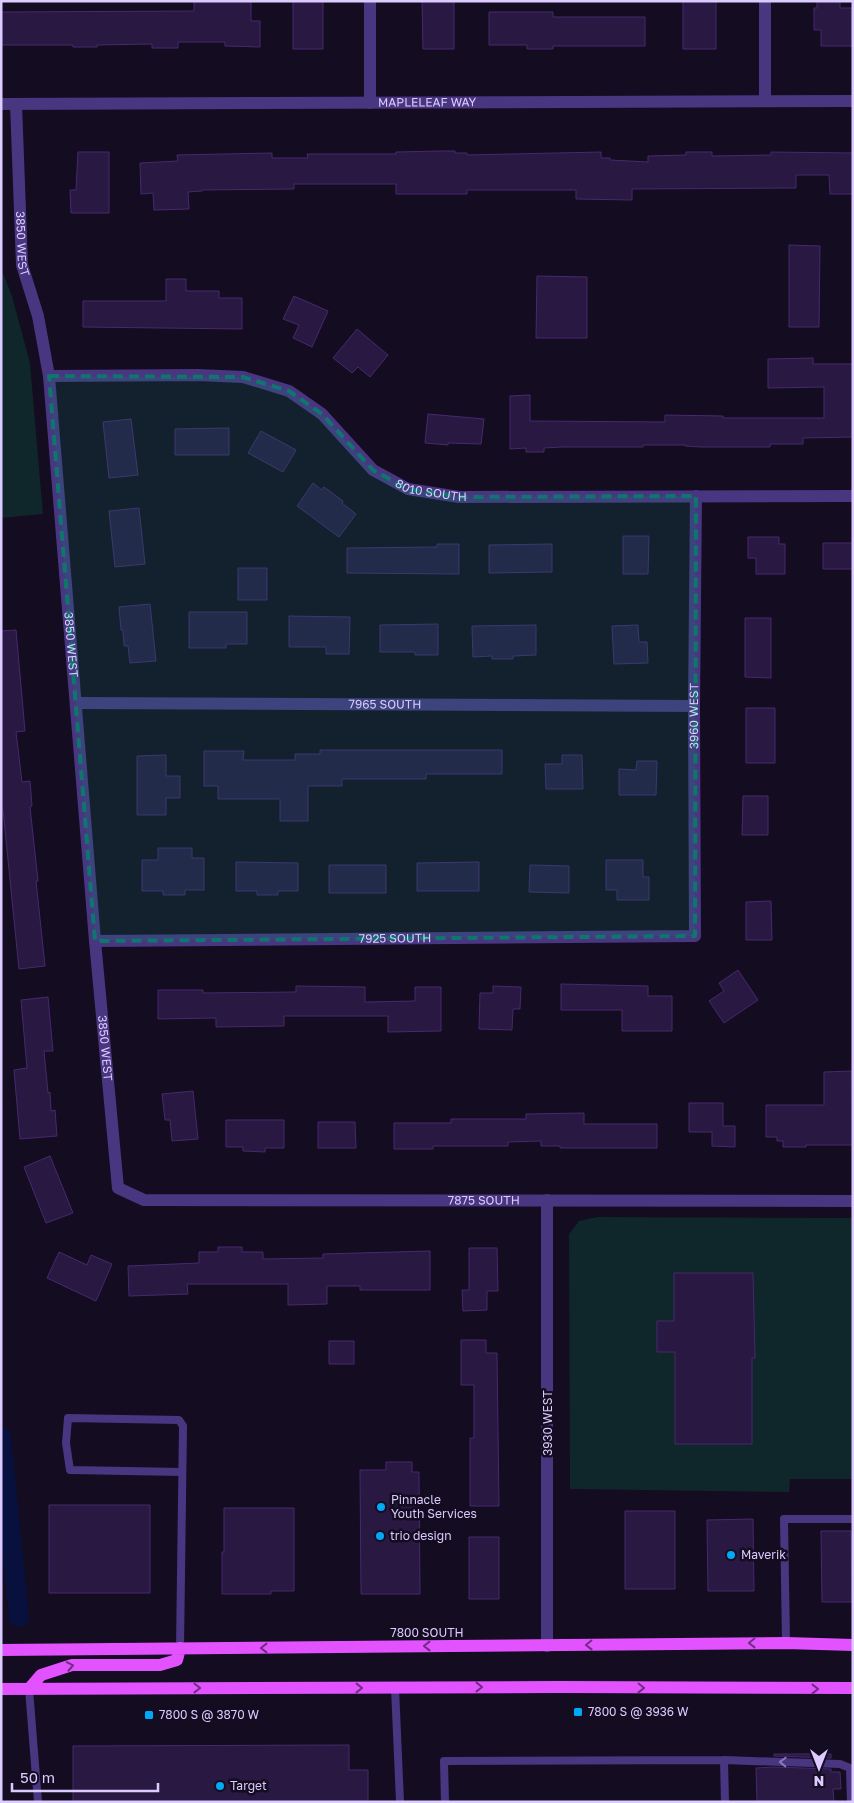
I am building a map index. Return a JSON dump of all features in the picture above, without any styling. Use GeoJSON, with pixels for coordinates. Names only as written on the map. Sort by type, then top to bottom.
{"type":"FeatureCollection","features":[{"type":"Feature","properties":{"kind":"main road","name":"7800 SOUTH"},"geometry":{"type":"LineString","coordinates":[[1,1650],[786,1643],[853,1645]]}},
{"type":"Feature","properties":{"kind":"main road"},"geometry":{"type":"LineString","coordinates":[[29,1689],[41,1675],[72,1665],[160,1665],[177,1660],[180,1648]]}},
{"type":"Feature","properties":{"kind":"main road"},"geometry":{"type":"LineString","coordinates":[[1,1689],[853,1688]]}},
{"type":"Feature","properties":{"kind":"street"},"geometry":{"type":"LineString","coordinates":[[370,1],[370,102]]}},
{"type":"Feature","properties":{"kind":"street"},"geometry":{"type":"LineString","coordinates":[[764,101],[765,1]]}},
{"type":"Feature","properties":{"kind":"street","name":"MAPLELEAF WAY"},"geometry":{"type":"LineString","coordinates":[[1,104],[853,101]]}},
{"type":"Feature","properties":{"kind":"street","name":"3850 WEST"},"geometry":{"type":"LineString","coordinates":[[16,104],[22,265],[38,316],[49,376],[94,941],[118,1188]]}},
{"type":"Feature","properties":{"kind":"street","name":"8010 SOUTH"},"geometry":{"type":"LineString","coordinates":[[49,376],[198,375],[243,377],[290,391],[322,414],[373,470],[408,489],[459,497],[853,496]]}},
{"type":"Feature","properties":{"kind":"street","name":"3960 WEST"},"geometry":{"type":"LineString","coordinates":[[695,936],[694,706],[696,496]]}},
{"type":"Feature","properties":{"kind":"street","name":"7965 SOUTH"},"geometry":{"type":"LineString","coordinates":[[76,702],[694,706]]}},
{"type":"Feature","properties":{"kind":"street","name":"7925 SOUTH"},"geometry":{"type":"LineString","coordinates":[[94,941],[695,936]]}},
{"type":"Feature","properties":{"kind":"street","name":"7875 SOUTH"},"geometry":{"type":"LineString","coordinates":[[118,1188],[144,1200],[853,1201]]}},
{"type":"Feature","properties":{"kind":"street","name":"3930 WEST"},"geometry":{"type":"LineString","coordinates":[[547,1200],[547,1646]]}},
{"type":"Feature","properties":{"kind":"lane"},"geometry":{"type":"LineString","coordinates":[[180,1648],[183,1426],[179,1420],[68,1418],[66,1443],[70,1470],[182,1472]]}},
{"type":"Feature","properties":{"kind":"lane"},"geometry":{"type":"LineString","coordinates":[[786,1643],[784,1519],[853,1519]]}},
{"type":"Feature","properties":{"kind":"lane"},"geometry":{"type":"LineString","coordinates":[[395,1688],[400,1802]]}},
{"type":"Feature","properties":{"kind":"lane"},"geometry":{"type":"LineString","coordinates":[[29,1689],[38,1802]]}},
{"type":"Feature","properties":{"kind":"lane"},"geometry":{"type":"LineString","coordinates":[[724,1760],[725,1802]]}},
{"type":"Feature","properties":{"kind":"lane"},"geometry":{"type":"LineString","coordinates":[[445,1802],[444,1761],[724,1760],[840,1764],[850,1768],[850,1802]]}},
{"type":"Feature","properties":{"kind":"highlighted area"},"geometry":{"type":"Polygon","coordinates":[[[49,376],[243,377],[289,391],[322,414],[373,470],[408,489],[459,497],[696,496],[695,936],[95,941],[49,376]]]}},
{"type":"Feature","properties":{"kind":"green space"},"geometry":{"type":"Polygon","coordinates":[[[1,268],[12,296],[30,363],[43,514],[1,518],[1,268]]]}},
{"type":"Feature","properties":{"kind":"green space"},"geometry":{"type":"Polygon","coordinates":[[[597,1217],[853,1218],[853,1479],[790,1479],[789,1492],[570,1489],[569,1234],[579,1221],[597,1217]]]}},
{"type":"Feature","properties":{"kind":"building"},"geometry":{"type":"Polygon","coordinates":[[[194,1],[251,1],[251,21],[260,21],[260,47],[225,46],[225,42],[178,42],[178,48],[152,48],[152,44],[97,45],[97,47],[1,45],[1,12],[194,11],[194,1]]]}},
{"type":"Feature","properties":{"kind":"building"},"geometry":{"type":"Polygon","coordinates":[[[293,1],[323,1],[323,49],[293,49],[293,1]]]}},
{"type":"Feature","properties":{"kind":"building"},"geometry":{"type":"Polygon","coordinates":[[[422,1],[454,1],[454,49],[423,49],[422,1]]]}},
{"type":"Feature","properties":{"kind":"building"},"geometry":{"type":"Polygon","coordinates":[[[683,1],[716,1],[716,49],[683,49],[683,1]]]}},
{"type":"Feature","properties":{"kind":"building"},"geometry":{"type":"Polygon","coordinates":[[[817,1],[840,1],[840,8],[852,8],[852,46],[821,46],[821,30],[814,30],[814,8],[817,8],[817,1]]]}},
{"type":"Feature","properties":{"kind":"building"},"geometry":{"type":"Polygon","coordinates":[[[489,12],[553,12],[553,17],[645,17],[645,46],[553,46],[553,49],[527,49],[527,45],[489,45],[489,12]]]}},
{"type":"Feature","properties":{"kind":"building"},"geometry":{"type":"Polygon","coordinates":[[[455,151],[455,153],[467,153],[467,155],[601,152],[601,158],[610,158],[610,160],[648,162],[648,156],[686,155],[686,152],[712,152],[712,156],[771,155],[771,152],[853,153],[853,194],[830,194],[829,175],[796,175],[796,188],[632,189],[632,200],[576,199],[576,190],[467,190],[467,194],[396,194],[396,184],[294,184],[294,189],[202,190],[188,192],[189,209],[154,210],[153,193],[141,194],[140,163],[178,161],[177,155],[272,153],[272,158],[308,158],[307,154],[396,154],[396,152],[455,151]]]}},
{"type":"Feature","properties":{"kind":"building"},"geometry":{"type":"Polygon","coordinates":[[[78,152],[109,152],[109,213],[71,213],[70,190],[76,190],[78,152]]]}},
{"type":"Feature","properties":{"kind":"building"},"geometry":{"type":"Polygon","coordinates":[[[789,245],[820,246],[819,327],[789,327],[789,245]]]}},
{"type":"Feature","properties":{"kind":"building"},"geometry":{"type":"Polygon","coordinates":[[[537,276],[587,277],[587,338],[536,338],[537,276]]]}},
{"type":"Feature","properties":{"kind":"building"},"geometry":{"type":"Polygon","coordinates":[[[166,279],[186,279],[186,291],[219,291],[219,298],[242,298],[242,329],[83,327],[83,301],[166,301],[166,279]]]}},
{"type":"Feature","properties":{"kind":"building"},"geometry":{"type":"Polygon","coordinates":[[[294,296],[328,311],[312,347],[293,338],[299,325],[283,319],[294,296]]]}},
{"type":"Feature","properties":{"kind":"building"},"geometry":{"type":"Polygon","coordinates":[[[357,329],[388,355],[370,377],[358,367],[352,373],[333,358],[357,329]]]}},
{"type":"Feature","properties":{"kind":"building"},"geometry":{"type":"Polygon","coordinates":[[[813,358],[813,364],[853,364],[853,437],[803,438],[803,444],[770,444],[770,447],[643,445],[643,447],[544,448],[544,452],[526,452],[526,448],[510,449],[510,396],[530,395],[530,421],[665,422],[665,415],[723,416],[723,418],[824,418],[824,387],[768,388],[768,359],[813,358]]]}},
{"type":"Feature","properties":{"kind":"building"},"geometry":{"type":"Polygon","coordinates":[[[428,414],[484,419],[481,444],[448,443],[448,445],[425,443],[428,414]]]}},
{"type":"Feature","properties":{"kind":"building"},"geometry":{"type":"Polygon","coordinates":[[[131,419],[138,475],[109,478],[103,422],[131,419]]]}},
{"type":"Feature","properties":{"kind":"building"},"geometry":{"type":"Polygon","coordinates":[[[229,428],[229,455],[175,455],[175,429],[229,428]]]}},
{"type":"Feature","properties":{"kind":"building"},"geometry":{"type":"Polygon","coordinates":[[[261,431],[296,450],[283,472],[248,453],[261,431]]]}},
{"type":"Feature","properties":{"kind":"building"},"geometry":{"type":"Polygon","coordinates":[[[313,483],[322,490],[324,487],[343,501],[342,503],[356,514],[339,537],[297,506],[313,483]]]}},
{"type":"Feature","properties":{"kind":"building"},"geometry":{"type":"Polygon","coordinates":[[[139,508],[145,564],[115,567],[109,511],[139,508]]]}},
{"type":"Feature","properties":{"kind":"building"},"geometry":{"type":"Polygon","coordinates":[[[623,536],[649,536],[648,574],[623,574],[623,536]]]}},
{"type":"Feature","properties":{"kind":"building"},"geometry":{"type":"Polygon","coordinates":[[[748,537],[779,537],[779,544],[785,544],[785,574],[756,574],[756,558],[748,558],[748,537]]]}},
{"type":"Feature","properties":{"kind":"building"},"geometry":{"type":"Polygon","coordinates":[[[823,543],[853,543],[853,569],[823,569],[823,543]]]}},
{"type":"Feature","properties":{"kind":"building"},"geometry":{"type":"Polygon","coordinates":[[[437,544],[459,544],[459,574],[347,573],[347,548],[437,547],[437,544]]]}},
{"type":"Feature","properties":{"kind":"building"},"geometry":{"type":"Polygon","coordinates":[[[552,544],[552,572],[489,573],[489,545],[552,544]]]}},
{"type":"Feature","properties":{"kind":"building"},"geometry":{"type":"Polygon","coordinates":[[[238,568],[267,568],[267,600],[238,600],[238,568]]]}},
{"type":"Feature","properties":{"kind":"building"},"geometry":{"type":"Polygon","coordinates":[[[150,604],[156,661],[130,663],[128,646],[124,646],[119,607],[150,604]]]}},
{"type":"Feature","properties":{"kind":"building"},"geometry":{"type":"Polygon","coordinates":[[[189,612],[247,612],[247,644],[226,644],[226,648],[189,648],[189,612]]]}},
{"type":"Feature","properties":{"kind":"building"},"geometry":{"type":"Polygon","coordinates":[[[289,616],[350,617],[349,654],[326,654],[326,647],[289,647],[289,616]]]}},
{"type":"Feature","properties":{"kind":"building"},"geometry":{"type":"Polygon","coordinates":[[[745,618],[771,618],[771,678],[745,677],[745,618]]]}},
{"type":"Feature","properties":{"kind":"building"},"geometry":{"type":"Polygon","coordinates":[[[438,624],[438,655],[415,655],[415,652],[380,652],[380,625],[438,624]]]}},
{"type":"Feature","properties":{"kind":"building"},"geometry":{"type":"Polygon","coordinates":[[[536,625],[536,655],[513,656],[513,659],[492,659],[492,656],[473,657],[472,626],[536,625]]]}},
{"type":"Feature","properties":{"kind":"building"},"geometry":{"type":"Polygon","coordinates":[[[638,625],[639,642],[647,642],[648,663],[614,664],[612,626],[638,625]]]}},
{"type":"Feature","properties":{"kind":"building"},"geometry":{"type":"Polygon","coordinates":[[[16,630],[25,731],[16,732],[22,782],[30,781],[32,806],[30,807],[38,881],[36,881],[45,966],[19,969],[3,810],[1,810],[1,631],[16,630]]]}},
{"type":"Feature","properties":{"kind":"building"},"geometry":{"type":"Polygon","coordinates":[[[746,708],[775,708],[775,763],[746,763],[746,708]]]}},
{"type":"Feature","properties":{"kind":"building"},"geometry":{"type":"Polygon","coordinates":[[[320,750],[502,750],[502,774],[426,774],[426,779],[342,779],[342,786],[308,786],[308,821],[280,821],[280,799],[218,799],[218,786],[204,786],[204,751],[244,751],[243,760],[295,760],[295,754],[320,754],[320,750]]]}},
{"type":"Feature","properties":{"kind":"building"},"geometry":{"type":"Polygon","coordinates":[[[166,755],[166,776],[180,776],[180,798],[166,798],[166,815],[137,815],[137,756],[166,755]]]}},
{"type":"Feature","properties":{"kind":"building"},"geometry":{"type":"Polygon","coordinates":[[[562,755],[582,755],[583,789],[546,789],[545,764],[562,764],[562,755]]]}},
{"type":"Feature","properties":{"kind":"building"},"geometry":{"type":"Polygon","coordinates":[[[637,761],[657,761],[656,795],[619,795],[619,769],[636,770],[637,761]]]}},
{"type":"Feature","properties":{"kind":"building"},"geometry":{"type":"Polygon","coordinates":[[[743,796],[768,796],[768,835],[742,835],[743,796]]]}},
{"type":"Feature","properties":{"kind":"building"},"geometry":{"type":"Polygon","coordinates":[[[158,848],[192,848],[192,858],[204,858],[204,890],[185,890],[185,895],[163,895],[163,891],[142,891],[142,860],[158,860],[158,848]]]}},
{"type":"Feature","properties":{"kind":"building"},"geometry":{"type":"Polygon","coordinates":[[[606,860],[643,860],[643,877],[649,877],[649,900],[617,900],[617,890],[606,890],[606,860]]]}},
{"type":"Feature","properties":{"kind":"building"},"geometry":{"type":"Polygon","coordinates":[[[236,862],[298,863],[298,891],[278,891],[278,895],[257,895],[257,891],[236,891],[236,862]]]}},
{"type":"Feature","properties":{"kind":"building"},"geometry":{"type":"Polygon","coordinates":[[[479,862],[479,891],[417,891],[417,863],[479,862]]]}},
{"type":"Feature","properties":{"kind":"building"},"geometry":{"type":"Polygon","coordinates":[[[329,865],[386,865],[386,893],[329,893],[329,865]]]}},
{"type":"Feature","properties":{"kind":"building"},"geometry":{"type":"Polygon","coordinates":[[[530,865],[569,866],[569,893],[529,892],[530,865]]]}},
{"type":"Feature","properties":{"kind":"building"},"geometry":{"type":"Polygon","coordinates":[[[771,901],[772,940],[746,940],[746,902],[771,901]]]}},
{"type":"Feature","properties":{"kind":"building"},"geometry":{"type":"Polygon","coordinates":[[[738,970],[758,1000],[724,1023],[709,1001],[724,991],[719,983],[738,970]]]}},
{"type":"Feature","properties":{"kind":"building"},"geometry":{"type":"Polygon","coordinates":[[[561,984],[648,986],[648,996],[672,996],[672,1031],[622,1031],[622,1010],[561,1010],[561,984]]]}},
{"type":"Feature","properties":{"kind":"building"},"geometry":{"type":"Polygon","coordinates":[[[296,986],[365,987],[365,1002],[415,1001],[415,987],[441,987],[441,1031],[388,1032],[388,1016],[284,1016],[284,1026],[216,1027],[216,1018],[158,1019],[158,990],[203,990],[203,993],[296,992],[296,986]]]}},
{"type":"Feature","properties":{"kind":"building"},"geometry":{"type":"Polygon","coordinates":[[[493,986],[521,987],[520,1009],[513,1009],[512,1030],[479,1029],[480,993],[493,993],[493,986]]]}},
{"type":"Feature","properties":{"kind":"building"},"geometry":{"type":"Polygon","coordinates":[[[48,997],[53,1051],[44,1051],[48,1093],[50,1092],[51,1111],[55,1110],[57,1136],[20,1139],[14,1070],[27,1068],[21,1000],[48,997]]]}},
{"type":"Feature","properties":{"kind":"building"},"geometry":{"type":"Polygon","coordinates":[[[852,1071],[853,1145],[783,1147],[783,1141],[777,1141],[777,1137],[766,1137],[766,1105],[824,1105],[824,1072],[852,1071]]]}},
{"type":"Feature","properties":{"kind":"building"},"geometry":{"type":"Polygon","coordinates":[[[193,1091],[198,1139],[172,1141],[170,1120],[165,1120],[162,1094],[193,1091]]]}},
{"type":"Feature","properties":{"kind":"building"},"geometry":{"type":"Polygon","coordinates":[[[689,1103],[723,1103],[723,1126],[735,1126],[735,1147],[712,1146],[712,1132],[689,1132],[689,1103]]]}},
{"type":"Feature","properties":{"kind":"building"},"geometry":{"type":"Polygon","coordinates":[[[584,1113],[584,1124],[657,1124],[657,1148],[560,1148],[560,1146],[541,1146],[541,1141],[508,1142],[508,1146],[433,1146],[433,1149],[394,1149],[394,1123],[451,1123],[451,1119],[526,1119],[526,1114],[584,1113]]]}},
{"type":"Feature","properties":{"kind":"building"},"geometry":{"type":"Polygon","coordinates":[[[226,1120],[284,1120],[284,1148],[265,1148],[265,1152],[243,1151],[243,1147],[226,1147],[226,1120]]]}},
{"type":"Feature","properties":{"kind":"building"},"geometry":{"type":"Polygon","coordinates":[[[318,1122],[355,1122],[356,1148],[318,1148],[318,1122]]]}},
{"type":"Feature","properties":{"kind":"building"},"geometry":{"type":"Polygon","coordinates":[[[50,1156],[73,1213],[46,1223],[24,1167],[50,1156]]]}},
{"type":"Feature","properties":{"kind":"building"},"geometry":{"type":"Polygon","coordinates":[[[218,1247],[242,1247],[242,1252],[263,1252],[263,1259],[323,1258],[323,1254],[430,1251],[430,1290],[360,1290],[360,1286],[327,1286],[327,1304],[288,1305],[288,1284],[187,1284],[188,1294],[129,1296],[128,1266],[199,1263],[199,1252],[218,1252],[218,1247]]]}},
{"type":"Feature","properties":{"kind":"building"},"geometry":{"type":"Polygon","coordinates":[[[469,1248],[497,1248],[498,1291],[487,1291],[487,1310],[463,1311],[462,1290],[469,1290],[469,1248]]]}},
{"type":"Feature","properties":{"kind":"building"},"geometry":{"type":"Polygon","coordinates":[[[59,1252],[87,1265],[91,1255],[112,1264],[96,1301],[47,1278],[59,1252]]]}},
{"type":"Feature","properties":{"kind":"building"},"geometry":{"type":"Polygon","coordinates":[[[674,1273],[753,1273],[755,1358],[752,1358],[752,1444],[675,1444],[675,1352],[657,1352],[657,1321],[674,1321],[674,1273]]]}},
{"type":"Feature","properties":{"kind":"building"},"geometry":{"type":"Polygon","coordinates":[[[461,1340],[486,1340],[486,1353],[497,1353],[499,1506],[470,1506],[470,1438],[474,1438],[474,1385],[461,1385],[461,1340]]]}},
{"type":"Feature","properties":{"kind":"building"},"geometry":{"type":"Polygon","coordinates":[[[329,1341],[354,1341],[354,1364],[329,1364],[329,1341]]]}},
{"type":"Feature","properties":{"kind":"building"},"geometry":{"type":"Polygon","coordinates":[[[386,1462],[412,1462],[412,1472],[419,1472],[420,1594],[361,1594],[360,1470],[386,1470],[386,1462]]]}},
{"type":"Feature","properties":{"kind":"building"},"geometry":{"type":"Polygon","coordinates":[[[49,1505],[150,1505],[150,1593],[49,1593],[49,1505]]]}},
{"type":"Feature","properties":{"kind":"building"},"geometry":{"type":"Polygon","coordinates":[[[224,1508],[294,1508],[294,1591],[271,1591],[271,1594],[222,1594],[224,1508]]]}},
{"type":"Feature","properties":{"kind":"building"},"geometry":{"type":"Polygon","coordinates":[[[625,1511],[675,1511],[675,1589],[625,1589],[625,1511]]]}},
{"type":"Feature","properties":{"kind":"building","name":"Maverik"},"geometry":{"type":"Polygon","coordinates":[[[753,1519],[754,1591],[708,1591],[707,1520],[753,1519]]]}},
{"type":"Feature","properties":{"kind":"building","name":"Maverik"},"geometry":{"type":"Polygon","coordinates":[[[821,1531],[851,1531],[852,1602],[822,1602],[821,1531]]]}},
{"type":"Feature","properties":{"kind":"building"},"geometry":{"type":"Polygon","coordinates":[[[469,1537],[499,1537],[499,1599],[469,1599],[469,1537]]]}},
{"type":"Feature","properties":{"kind":"building","name":"Target"},"geometry":{"type":"Polygon","coordinates":[[[349,1745],[349,1770],[368,1770],[368,1802],[73,1802],[73,1746],[349,1745]]]}},
{"type":"Feature","properties":{"kind":"building"},"geometry":{"type":"Polygon","coordinates":[[[774,1754],[831,1754],[831,1758],[774,1756],[774,1754]]]}},
{"type":"Feature","properties":{"kind":"building"},"geometry":{"type":"Polygon","coordinates":[[[756,1768],[831,1769],[831,1772],[840,1772],[841,1789],[833,1789],[834,1802],[757,1802],[756,1768]]]}},
{"type":"Feature","properties":{"kind":"waterway"},"geometry":{"type":"LineString","coordinates":[[1,1437],[19,1617]]}},
{"type":"Feature","properties":{"kind":"place","name":"Pinnacle Youth Services"},"geometry":{"type":"Point","coordinates":[381,1507]}},
{"type":"Feature","properties":{"kind":"place","name":"trio design"},"geometry":{"type":"Point","coordinates":[380,1536]}},
{"type":"Feature","properties":{"kind":"place","name":"Maverik"},"geometry":{"type":"Point","coordinates":[731,1555]}},
{"type":"Feature","properties":{"kind":"place","name":"7800 S @ 3936 W"},"geometry":{"type":"Point","coordinates":[578,1712]}},
{"type":"Feature","properties":{"kind":"place","name":"7800 S @ 3870 W"},"geometry":{"type":"Point","coordinates":[149,1715]}},
{"type":"Feature","properties":{"kind":"place","name":"Target"},"geometry":{"type":"Point","coordinates":[220,1786]}}]}
